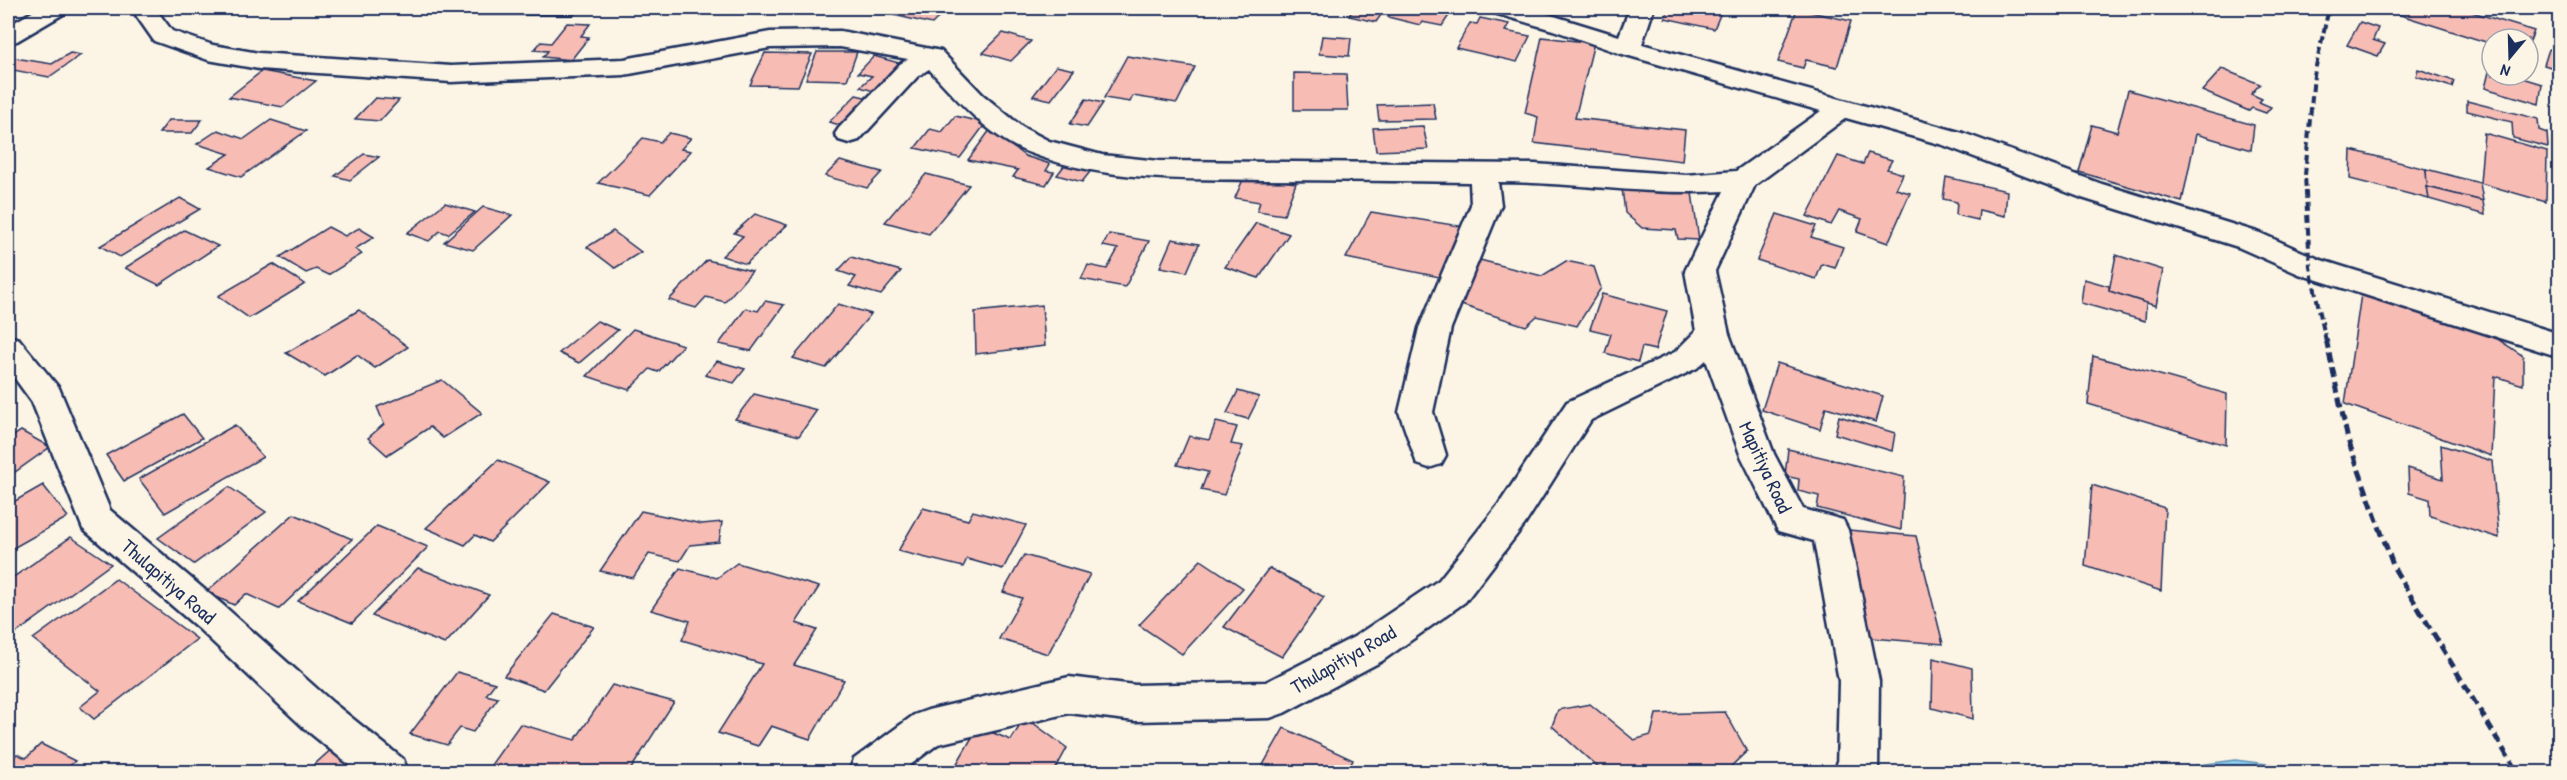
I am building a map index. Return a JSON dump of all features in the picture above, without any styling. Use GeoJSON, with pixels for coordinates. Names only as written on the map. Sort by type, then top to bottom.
{"type":"FeatureCollection","features":[{"type":"Feature","properties":{"kind":"street"},"geometry":{"type":"LineString","coordinates":[[8,36],[56,8]]}},
{"type":"Feature","properties":{"kind":"street"},"geometry":{"type":"LineString","coordinates":[[143,8],[164,36],[208,52],[260,61],[451,74],[624,67],[770,40],[840,39],[932,57],[974,101],[1012,133],[1039,147],[1102,164],[1159,170],[1483,172],[1686,184],[1743,180],[1842,108]]}},
{"type":"Feature","properties":{"kind":"street"},"geometry":{"type":"LineString","coordinates":[[1503,8],[1628,48],[1953,139],[2092,191],[2249,240],[2310,267],[2559,346]]}},
{"type":"Feature","properties":{"kind":"street"},"geometry":{"type":"LineString","coordinates":[[1628,48],[1642,8]]}},
{"type":"Feature","properties":{"kind":"street"},"geometry":{"type":"LineString","coordinates":[[849,134],[909,70],[932,57]]}},
{"type":"Feature","properties":{"kind":"street"},"geometry":{"type":"LineString","coordinates":[[1429,455],[1416,412],[1435,328],[1486,205],[1483,172]]}},
{"type":"Feature","properties":{"kind":"street","name":"Mapitiya Road"},"geometry":{"type":"LineString","coordinates":[[1743,180],[1700,271],[1713,334],[1757,454],[1791,521],[1830,530],[1859,681],[1858,772]]}},
{"type":"Feature","properties":{"kind":"street","name":"Thulapitiya Road"},"geometry":{"type":"LineString","coordinates":[[869,772],[928,728],[1069,695],[1135,703],[1270,700],[1368,649],[1452,591],[1512,514],[1579,411],[1686,360],[1713,334]]}},
{"type":"Feature","properties":{"kind":"street","name":"Thulapitiya Road"},"geometry":{"type":"LineString","coordinates":[[8,347],[47,396],[96,519],[210,616],[318,715],[388,772]]}},
{"type":"Feature","properties":{"kind":"water"},"geometry":{"type":"Polygon","coordinates":[[[2235,760],[2332,772],[2149,772],[2235,760]]]}},
{"type":"Feature","properties":{"kind":"building"},"geometry":{"type":"Polygon","coordinates":[[[315,8],[393,8],[389,12],[337,9],[325,12],[315,8]]]}},
{"type":"Feature","properties":{"kind":"building"},"geometry":{"type":"Polygon","coordinates":[[[480,8],[579,8],[574,15],[475,15],[480,8]]]}},
{"type":"Feature","properties":{"kind":"building"},"geometry":{"type":"Polygon","coordinates":[[[736,8],[722,14],[708,11],[696,15],[687,9],[736,8]]]}},
{"type":"Feature","properties":{"kind":"building"},"geometry":{"type":"Polygon","coordinates":[[[902,8],[948,8],[932,24],[894,15],[902,8]]]}},
{"type":"Feature","properties":{"kind":"building"},"geometry":{"type":"Polygon","coordinates":[[[1337,8],[1386,8],[1376,22],[1349,16],[1352,11],[1337,8]]]}},
{"type":"Feature","properties":{"kind":"building"},"geometry":{"type":"Polygon","coordinates":[[[1395,8],[1454,8],[1442,26],[1422,22],[1420,25],[1388,17],[1395,8]]]}},
{"type":"Feature","properties":{"kind":"building"},"geometry":{"type":"Polygon","coordinates":[[[1669,8],[1723,8],[1714,29],[1665,18],[1669,8]]]}},
{"type":"Feature","properties":{"kind":"building"},"geometry":{"type":"Polygon","coordinates":[[[2390,8],[2459,8],[2521,27],[2480,27],[2480,40],[2388,11],[2390,8]]]}},
{"type":"Feature","properties":{"kind":"building"},"geometry":{"type":"Polygon","coordinates":[[[1797,9],[1851,21],[1837,67],[1806,60],[1803,68],[1778,62],[1797,9]]]}},
{"type":"Feature","properties":{"kind":"building"},"geometry":{"type":"Polygon","coordinates":[[[1480,18],[1509,24],[1505,31],[1530,36],[1517,62],[1456,48],[1470,23],[1477,24],[1480,18]]]}},
{"type":"Feature","properties":{"kind":"building"},"geometry":{"type":"Polygon","coordinates":[[[2360,22],[2378,28],[2373,40],[2385,44],[2378,56],[2347,45],[2360,22]]]}},
{"type":"Feature","properties":{"kind":"building"},"geometry":{"type":"Polygon","coordinates":[[[567,23],[590,24],[581,36],[589,37],[571,60],[543,57],[548,51],[534,50],[541,42],[551,43],[567,23]]]}},
{"type":"Feature","properties":{"kind":"building"},"geometry":{"type":"Polygon","coordinates":[[[1003,33],[1031,41],[1011,61],[983,53],[1003,33]]]}},
{"type":"Feature","properties":{"kind":"building"},"geometry":{"type":"Polygon","coordinates":[[[1322,36],[1351,38],[1349,56],[1319,54],[1322,36]]]}},
{"type":"Feature","properties":{"kind":"building"},"geometry":{"type":"Polygon","coordinates":[[[1542,37],[1594,43],[1575,118],[1685,130],[1682,161],[1534,143],[1538,117],[1525,113],[1542,37]]]}},
{"type":"Feature","properties":{"kind":"building"},"geometry":{"type":"Polygon","coordinates":[[[2549,49],[2560,52],[2560,70],[2544,65],[2549,49]]]}},
{"type":"Feature","properties":{"kind":"building"},"geometry":{"type":"Polygon","coordinates":[[[817,52],[857,52],[847,80],[806,79],[817,52]]]}},
{"type":"Feature","properties":{"kind":"building"},"geometry":{"type":"Polygon","coordinates":[[[70,53],[81,55],[49,77],[8,69],[8,63],[15,58],[52,64],[70,53]]]}},
{"type":"Feature","properties":{"kind":"building"},"geometry":{"type":"Polygon","coordinates":[[[765,53],[812,54],[798,86],[750,85],[765,53]]]}},
{"type":"Feature","properties":{"kind":"building"},"geometry":{"type":"Polygon","coordinates":[[[874,56],[906,65],[877,92],[860,87],[872,76],[858,73],[874,56]]]}},
{"type":"Feature","properties":{"kind":"building"},"geometry":{"type":"Polygon","coordinates":[[[1127,56],[1195,67],[1177,103],[1133,96],[1130,102],[1104,98],[1127,56]]]}},
{"type":"Feature","properties":{"kind":"building"},"geometry":{"type":"Polygon","coordinates":[[[1056,66],[1074,70],[1051,100],[1033,96],[1056,66]]]}},
{"type":"Feature","properties":{"kind":"building"},"geometry":{"type":"Polygon","coordinates":[[[2222,69],[2260,84],[2251,94],[2262,99],[2259,102],[2271,107],[2266,113],[2252,108],[2249,111],[2202,91],[2222,69]]]}},
{"type":"Feature","properties":{"kind":"building"},"geometry":{"type":"Polygon","coordinates":[[[2418,69],[2454,81],[2452,87],[2416,76],[2418,69]]]}},
{"type":"Feature","properties":{"kind":"building"},"geometry":{"type":"Polygon","coordinates":[[[262,71],[316,81],[283,107],[229,97],[262,71]]]}},
{"type":"Feature","properties":{"kind":"building"},"geometry":{"type":"Polygon","coordinates":[[[1294,73],[1346,74],[1348,110],[1294,110],[1294,73]]]}},
{"type":"Feature","properties":{"kind":"building"},"geometry":{"type":"Polygon","coordinates":[[[2540,83],[2542,84],[2539,104],[2485,88],[2540,87],[2540,83]]]}},
{"type":"Feature","properties":{"kind":"building"},"geometry":{"type":"Polygon","coordinates":[[[2128,90],[2254,125],[2251,150],[2196,134],[2182,202],[2079,172],[2092,125],[2117,132],[2128,90]]]}},
{"type":"Feature","properties":{"kind":"building"},"geometry":{"type":"Polygon","coordinates":[[[856,95],[873,99],[847,127],[829,122],[856,95]]]}},
{"type":"Feature","properties":{"kind":"building"},"geometry":{"type":"Polygon","coordinates":[[[375,98],[399,100],[380,121],[355,119],[375,98]]]}},
{"type":"Feature","properties":{"kind":"building"},"geometry":{"type":"Polygon","coordinates":[[[1086,99],[1103,103],[1087,127],[1070,124],[1086,99]]]}},
{"type":"Feature","properties":{"kind":"building"},"geometry":{"type":"Polygon","coordinates":[[[2467,101],[2538,119],[2539,130],[2547,133],[2548,147],[2513,138],[2512,122],[2467,111],[2467,101]]]}},
{"type":"Feature","properties":{"kind":"building"},"geometry":{"type":"Polygon","coordinates":[[[1433,103],[1436,119],[1379,120],[1377,105],[1433,103]]]}},
{"type":"Feature","properties":{"kind":"building"},"geometry":{"type":"Polygon","coordinates":[[[955,116],[986,123],[960,158],[915,148],[930,129],[942,132],[955,116]]]}},
{"type":"Feature","properties":{"kind":"building"},"geometry":{"type":"Polygon","coordinates":[[[169,120],[202,120],[192,133],[159,133],[169,120]]]}},
{"type":"Feature","properties":{"kind":"building"},"geometry":{"type":"Polygon","coordinates":[[[271,120],[306,131],[241,177],[209,167],[229,154],[197,144],[218,130],[244,139],[271,120]]]}},
{"type":"Feature","properties":{"kind":"building"},"geometry":{"type":"Polygon","coordinates":[[[1423,126],[1428,149],[1376,151],[1373,128],[1423,126]]]}},
{"type":"Feature","properties":{"kind":"building"},"geometry":{"type":"Polygon","coordinates":[[[990,130],[1025,156],[1050,164],[1046,171],[1054,172],[1046,185],[1013,177],[1018,170],[968,160],[990,130]]]}},
{"type":"Feature","properties":{"kind":"building"},"geometry":{"type":"Polygon","coordinates":[[[669,133],[691,138],[681,149],[691,151],[650,195],[598,183],[643,138],[660,142],[669,133]]]}},
{"type":"Feature","properties":{"kind":"building"},"geometry":{"type":"Polygon","coordinates":[[[2484,133],[2547,151],[2546,202],[2480,183],[2484,133]]]}},
{"type":"Feature","properties":{"kind":"building"},"geometry":{"type":"Polygon","coordinates":[[[2351,150],[2426,169],[2429,199],[2350,179],[2351,150]]]}},
{"type":"Feature","properties":{"kind":"building"},"geometry":{"type":"Polygon","coordinates":[[[1868,153],[1892,160],[1887,169],[1903,174],[1896,189],[1910,193],[1888,243],[1857,232],[1862,219],[1839,211],[1831,225],[1807,216],[1838,156],[1863,164],[1868,153]]]}},
{"type":"Feature","properties":{"kind":"building"},"geometry":{"type":"Polygon","coordinates":[[[364,154],[379,157],[350,180],[335,176],[364,154]]]}},
{"type":"Feature","properties":{"kind":"building"},"geometry":{"type":"Polygon","coordinates":[[[1070,158],[1093,168],[1082,182],[1057,175],[1070,158]]]}},
{"type":"Feature","properties":{"kind":"building"},"geometry":{"type":"Polygon","coordinates":[[[840,161],[882,172],[867,188],[825,176],[840,161]]]}},
{"type":"Feature","properties":{"kind":"building"},"geometry":{"type":"Polygon","coordinates":[[[2426,169],[2480,183],[2483,201],[2427,187],[2426,169]]]}},
{"type":"Feature","properties":{"kind":"building"},"geometry":{"type":"Polygon","coordinates":[[[926,174],[969,185],[929,234],[885,222],[926,174]]]}},
{"type":"Feature","properties":{"kind":"building"},"geometry":{"type":"Polygon","coordinates":[[[1245,175],[1296,183],[1284,215],[1257,211],[1260,202],[1235,198],[1245,175]]]}},
{"type":"Feature","properties":{"kind":"building"},"geometry":{"type":"Polygon","coordinates":[[[1946,177],[2007,191],[2005,216],[1979,210],[1978,220],[1956,215],[1957,202],[1943,199],[1946,177]]]}},
{"type":"Feature","properties":{"kind":"building"},"geometry":{"type":"Polygon","coordinates":[[[2427,187],[2483,201],[2485,215],[2429,199],[2427,187]]]}},
{"type":"Feature","properties":{"kind":"building"},"geometry":{"type":"Polygon","coordinates":[[[1622,188],[1692,193],[1699,240],[1678,239],[1676,230],[1642,228],[1625,213],[1622,188]]]}},
{"type":"Feature","properties":{"kind":"building"},"geometry":{"type":"Polygon","coordinates":[[[180,198],[200,209],[120,257],[100,246],[180,198]]]}},
{"type":"Feature","properties":{"kind":"building"},"geometry":{"type":"Polygon","coordinates":[[[445,203],[475,212],[448,234],[440,231],[429,241],[407,233],[445,203]]]}},
{"type":"Feature","properties":{"kind":"building"},"geometry":{"type":"Polygon","coordinates":[[[483,207],[512,215],[473,250],[444,242],[483,207]]]}},
{"type":"Feature","properties":{"kind":"building"},"geometry":{"type":"Polygon","coordinates":[[[1371,212],[1466,227],[1449,279],[1346,258],[1371,212]]]}},
{"type":"Feature","properties":{"kind":"building"},"geometry":{"type":"Polygon","coordinates":[[[755,214],[787,225],[746,264],[722,256],[743,236],[734,233],[755,214]]]}},
{"type":"Feature","properties":{"kind":"building"},"geometry":{"type":"Polygon","coordinates":[[[1777,214],[1816,226],[1811,237],[1843,247],[1835,268],[1822,264],[1816,279],[1757,260],[1777,214]]]}},
{"type":"Feature","properties":{"kind":"building"},"geometry":{"type":"Polygon","coordinates":[[[1256,223],[1289,234],[1259,278],[1225,267],[1256,223]]]}},
{"type":"Feature","properties":{"kind":"building"},"geometry":{"type":"Polygon","coordinates":[[[328,227],[345,236],[359,228],[374,237],[355,249],[362,254],[328,275],[316,269],[306,273],[280,257],[328,227]]]}},
{"type":"Feature","properties":{"kind":"building"},"geometry":{"type":"Polygon","coordinates":[[[184,230],[218,246],[159,285],[125,268],[184,230]]]}},
{"type":"Feature","properties":{"kind":"building"},"geometry":{"type":"Polygon","coordinates":[[[613,231],[641,252],[615,268],[587,247],[613,231]]]}},
{"type":"Feature","properties":{"kind":"building"},"geometry":{"type":"Polygon","coordinates":[[[1109,234],[1149,241],[1125,287],[1081,279],[1088,265],[1107,269],[1118,249],[1103,246],[1109,234]]]}},
{"type":"Feature","properties":{"kind":"building"},"geometry":{"type":"Polygon","coordinates":[[[1172,239],[1199,244],[1187,272],[1160,267],[1172,239]]]}},
{"type":"Feature","properties":{"kind":"building"},"geometry":{"type":"Polygon","coordinates":[[[2116,255],[2163,270],[2156,306],[2109,291],[2116,255]]]}},
{"type":"Feature","properties":{"kind":"building"},"geometry":{"type":"Polygon","coordinates":[[[851,257],[901,271],[881,295],[849,286],[856,277],[838,271],[851,257]]]}},
{"type":"Feature","properties":{"kind":"building"},"geometry":{"type":"Polygon","coordinates":[[[707,260],[752,271],[725,302],[706,297],[696,308],[669,300],[707,260]]]}},
{"type":"Feature","properties":{"kind":"building"},"geometry":{"type":"Polygon","coordinates":[[[1480,260],[1542,276],[1566,261],[1594,267],[1601,288],[1577,326],[1537,316],[1526,326],[1458,304],[1480,260]]]}},
{"type":"Feature","properties":{"kind":"building"},"geometry":{"type":"Polygon","coordinates":[[[273,264],[305,284],[249,318],[218,296],[273,264]]]}},
{"type":"Feature","properties":{"kind":"building"},"geometry":{"type":"Polygon","coordinates":[[[2084,279],[2109,286],[2109,291],[2146,303],[2145,321],[2081,303],[2084,279]]]}},
{"type":"Feature","properties":{"kind":"building"},"geometry":{"type":"Polygon","coordinates":[[[1602,294],[1667,311],[1655,350],[1642,347],[1638,362],[1605,353],[1611,334],[1590,329],[1602,294]]]}},
{"type":"Feature","properties":{"kind":"building"},"geometry":{"type":"Polygon","coordinates":[[[2361,294],[2496,338],[2523,356],[2523,385],[2495,376],[2491,456],[2345,404],[2361,294]]]}},
{"type":"Feature","properties":{"kind":"building"},"geometry":{"type":"Polygon","coordinates":[[[765,301],[784,305],[751,351],[719,344],[746,308],[758,311],[765,301]]]}},
{"type":"Feature","properties":{"kind":"building"},"geometry":{"type":"Polygon","coordinates":[[[838,304],[871,314],[826,368],[793,358],[838,304]]]}},
{"type":"Feature","properties":{"kind":"building"},"geometry":{"type":"Polygon","coordinates":[[[1042,305],[1045,346],[976,354],[975,312],[1042,305]]]}},
{"type":"Feature","properties":{"kind":"building"},"geometry":{"type":"Polygon","coordinates":[[[359,310],[408,347],[375,368],[357,355],[325,376],[286,353],[359,310]]]}},
{"type":"Feature","properties":{"kind":"building"},"geometry":{"type":"Polygon","coordinates":[[[597,321],[618,330],[579,363],[559,353],[597,321]]]}},
{"type":"Feature","properties":{"kind":"building"},"geometry":{"type":"Polygon","coordinates":[[[633,329],[683,345],[658,372],[650,369],[629,390],[587,376],[633,329]]]}},
{"type":"Feature","properties":{"kind":"building"},"geometry":{"type":"Polygon","coordinates":[[[2093,356],[2227,394],[2226,445],[2088,404],[2093,356]]]}},
{"type":"Feature","properties":{"kind":"building"},"geometry":{"type":"Polygon","coordinates":[[[717,361],[745,369],[734,383],[705,375],[717,361]]]}},
{"type":"Feature","properties":{"kind":"building"},"geometry":{"type":"Polygon","coordinates":[[[1777,363],[1883,396],[1876,422],[1826,407],[1820,429],[1762,410],[1777,363]]]}},
{"type":"Feature","properties":{"kind":"building"},"geometry":{"type":"Polygon","coordinates":[[[442,380],[482,413],[443,438],[430,427],[387,455],[368,438],[384,424],[377,407],[442,380]]]}},
{"type":"Feature","properties":{"kind":"building"},"geometry":{"type":"Polygon","coordinates":[[[1238,391],[1259,397],[1248,419],[1227,413],[1238,391]]]}},
{"type":"Feature","properties":{"kind":"building"},"geometry":{"type":"Polygon","coordinates":[[[754,394],[817,410],[799,436],[735,419],[754,394]]]}},
{"type":"Feature","properties":{"kind":"building"},"geometry":{"type":"Polygon","coordinates":[[[183,414],[202,438],[124,481],[106,455],[183,414]]]}},
{"type":"Feature","properties":{"kind":"building"},"geometry":{"type":"Polygon","coordinates":[[[1839,416],[1895,433],[1892,451],[1835,434],[1839,416]]]}},
{"type":"Feature","properties":{"kind":"building"},"geometry":{"type":"Polygon","coordinates":[[[1216,422],[1237,427],[1231,444],[1243,446],[1224,495],[1201,490],[1208,472],[1177,465],[1189,436],[1209,440],[1216,422]]]}},
{"type":"Feature","properties":{"kind":"building"},"geometry":{"type":"Polygon","coordinates":[[[235,425],[263,457],[165,513],[139,479],[235,425]]]}},
{"type":"Feature","properties":{"kind":"building"},"geometry":{"type":"Polygon","coordinates":[[[21,431],[50,447],[8,477],[8,440],[21,431]]]}},
{"type":"Feature","properties":{"kind":"building"},"geometry":{"type":"Polygon","coordinates":[[[2441,445],[2492,461],[2499,538],[2430,516],[2429,499],[2409,493],[2408,468],[2443,479],[2441,445]]]}},
{"type":"Feature","properties":{"kind":"building"},"geometry":{"type":"Polygon","coordinates":[[[1788,449],[1904,477],[1901,530],[1817,508],[1819,496],[1798,491],[1799,479],[1785,476],[1788,449]]]}},
{"type":"Feature","properties":{"kind":"building"},"geometry":{"type":"Polygon","coordinates":[[[498,460],[550,482],[490,542],[475,535],[465,545],[426,528],[498,460]]]}},
{"type":"Feature","properties":{"kind":"building"},"geometry":{"type":"Polygon","coordinates":[[[43,485],[68,517],[8,551],[8,505],[43,485]]]}},
{"type":"Feature","properties":{"kind":"building"},"geometry":{"type":"Polygon","coordinates":[[[2092,485],[2165,508],[2161,591],[2085,566],[2092,485]]]}},
{"type":"Feature","properties":{"kind":"building"},"geometry":{"type":"Polygon","coordinates":[[[229,487],[266,512],[194,564],[158,538],[229,487]]]}},
{"type":"Feature","properties":{"kind":"building"},"geometry":{"type":"Polygon","coordinates":[[[923,508],[968,520],[973,511],[1026,525],[1003,569],[967,559],[963,567],[898,551],[923,508]]]}},
{"type":"Feature","properties":{"kind":"building"},"geometry":{"type":"Polygon","coordinates":[[[641,511],[702,524],[722,522],[719,542],[690,545],[680,561],[649,554],[633,578],[600,571],[641,511]]]}},
{"type":"Feature","properties":{"kind":"building"},"geometry":{"type":"Polygon","coordinates":[[[294,514],[352,539],[279,609],[246,594],[234,605],[206,592],[294,514]]]}},
{"type":"Feature","properties":{"kind":"building"},"geometry":{"type":"Polygon","coordinates":[[[377,526],[428,547],[352,623],[298,601],[377,526]]]}},
{"type":"Feature","properties":{"kind":"building"},"geometry":{"type":"Polygon","coordinates":[[[1848,530],[1916,536],[1943,644],[1871,638],[1848,530]]]}},
{"type":"Feature","properties":{"kind":"building"},"geometry":{"type":"Polygon","coordinates":[[[71,537],[111,564],[8,639],[8,581],[71,537]]]}},
{"type":"Feature","properties":{"kind":"building"},"geometry":{"type":"Polygon","coordinates":[[[1024,555],[1090,574],[1048,654],[999,639],[1022,598],[1003,592],[1024,555]]]}},
{"type":"Feature","properties":{"kind":"building"},"geometry":{"type":"Polygon","coordinates":[[[1201,560],[1243,588],[1182,654],[1139,625],[1201,560]]]}},
{"type":"Feature","properties":{"kind":"building"},"geometry":{"type":"Polygon","coordinates":[[[737,563],[819,587],[796,623],[817,630],[794,665],[844,680],[810,739],[771,726],[758,746],[718,733],[762,664],[682,640],[690,621],[651,610],[680,568],[717,578],[737,563]]]}},
{"type":"Feature","properties":{"kind":"building"},"geometry":{"type":"Polygon","coordinates":[[[418,568],[489,595],[445,644],[372,616],[418,568]]]}},
{"type":"Feature","properties":{"kind":"building"},"geometry":{"type":"Polygon","coordinates":[[[1269,568],[1324,597],[1282,657],[1224,627],[1269,568]]]}},
{"type":"Feature","properties":{"kind":"building"},"geometry":{"type":"Polygon","coordinates":[[[116,579],[197,639],[94,719],[80,707],[100,691],[33,639],[116,579]]]}},
{"type":"Feature","properties":{"kind":"building"},"geometry":{"type":"Polygon","coordinates":[[[554,614],[594,627],[544,690],[504,676],[554,614]]]}},
{"type":"Feature","properties":{"kind":"building"},"geometry":{"type":"Polygon","coordinates":[[[1933,658],[1972,668],[1973,719],[1932,708],[1933,658]]]}},
{"type":"Feature","properties":{"kind":"building"},"geometry":{"type":"Polygon","coordinates":[[[457,672],[495,683],[486,695],[498,698],[473,732],[460,728],[447,745],[410,734],[457,672]]]}},
{"type":"Feature","properties":{"kind":"building"},"geometry":{"type":"Polygon","coordinates":[[[612,685],[674,702],[629,772],[486,772],[520,724],[575,740],[612,685]]]}},
{"type":"Feature","properties":{"kind":"building"},"geometry":{"type":"Polygon","coordinates":[[[1590,704],[1634,740],[1651,735],[1656,714],[1725,712],[1747,751],[1725,772],[1603,772],[1552,726],[1558,710],[1590,704]]]}},
{"type":"Feature","properties":{"kind":"building"},"geometry":{"type":"Polygon","coordinates":[[[1025,717],[1067,748],[1054,772],[952,772],[978,727],[1011,740],[1025,717]]]}},
{"type":"Feature","properties":{"kind":"building"},"geometry":{"type":"Polygon","coordinates":[[[1284,728],[1353,760],[1347,772],[1259,772],[1284,728]]]}},
{"type":"Feature","properties":{"kind":"building"},"geometry":{"type":"Polygon","coordinates":[[[41,744],[75,761],[64,771],[66,772],[8,772],[8,762],[17,754],[26,758],[41,744]]]}},
{"type":"Feature","properties":{"kind":"building"},"geometry":{"type":"Polygon","coordinates":[[[334,747],[374,772],[306,772],[334,747]]]}},
{"type":"Feature","properties":{"kind":"railway"},"geometry":{"type":"LineString","coordinates":[[2326,341],[2310,267],[2305,175],[2314,75],[2329,8]]}},
{"type":"Feature","properties":{"kind":"railway"},"geometry":{"type":"LineString","coordinates":[[2326,339],[2348,440],[2394,568],[2517,772]]}}]}
